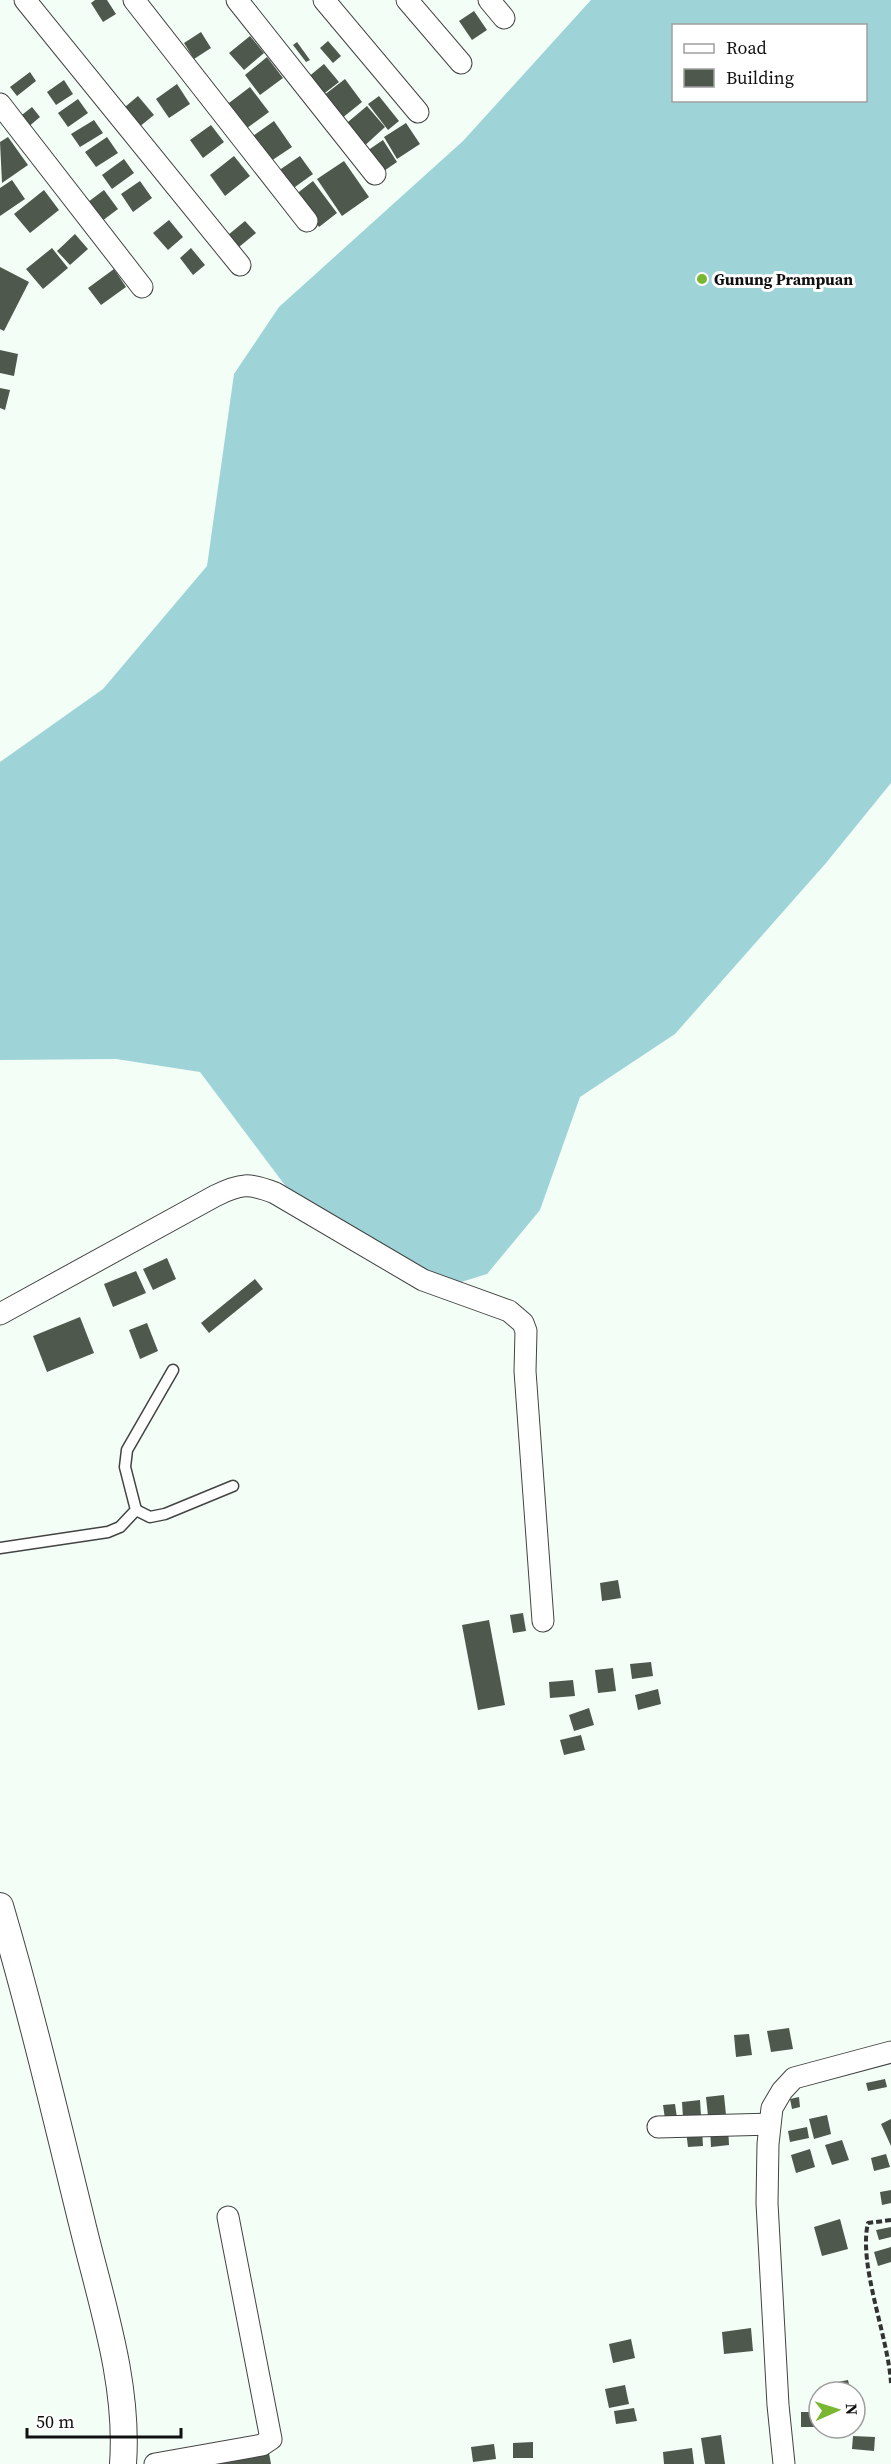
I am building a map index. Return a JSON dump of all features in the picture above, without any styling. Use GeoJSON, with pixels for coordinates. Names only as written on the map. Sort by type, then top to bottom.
{"type":"FeatureCollection","features":[{"type":"Feature","properties":{"kind":"street"},"geometry":{"type":"LineString","coordinates":[[25,0],[240,265]]}},
{"type":"Feature","properties":{"kind":"street"},"geometry":{"type":"LineString","coordinates":[[134,0],[307,221]]}},
{"type":"Feature","properties":{"kind":"street"},"geometry":{"type":"LineString","coordinates":[[237,0],[375,174]]}},
{"type":"Feature","properties":{"kind":"street"},"geometry":{"type":"LineString","coordinates":[[324,0],[418,111]]}},
{"type":"Feature","properties":{"kind":"street"},"geometry":{"type":"LineString","coordinates":[[407,0],[461,63]]}},
{"type":"Feature","properties":{"kind":"street"},"geometry":{"type":"LineString","coordinates":[[489,0],[504,18]]}},
{"type":"Feature","properties":{"kind":"street"},"geometry":{"type":"LineString","coordinates":[[0,104],[142,287]]}},
{"type":"Feature","properties":{"kind":"street"},"geometry":{"type":"LineString","coordinates":[[0,1314],[215,1196],[230,1189],[251,1184],[275,1193],[423,1280],[509,1311],[523,1323],[526,1332],[525,1371],[543,1621]]}},
{"type":"Feature","properties":{"kind":"street"},"geometry":{"type":"LineString","coordinates":[[0,1906],[6,1948],[51,2093],[119,2375],[125,2441],[124,2464]]}},
{"type":"Feature","properties":{"kind":"street"},"geometry":{"type":"LineString","coordinates":[[784,2464],[777,2405],[766,2203],[769,2124],[772,2108],[794,2078],[891,2052]]}},
{"type":"Feature","properties":{"kind":"street"},"geometry":{"type":"LineString","coordinates":[[658,2127],[769,2124]]}},
{"type":"Feature","properties":{"kind":"street"},"geometry":{"type":"LineString","coordinates":[[155,2464],[262,2445],[271,2439],[228,2217]]}},
{"type":"Feature","properties":{"kind":"lane"},"geometry":{"type":"LineString","coordinates":[[173,1370],[128,1450],[125,1467],[136,1510],[150,1517],[165,1514],[233,1486]]}},
{"type":"Feature","properties":{"kind":"lane"},"geometry":{"type":"LineString","coordinates":[[0,1548],[108,1532],[120,1527],[136,1510]]}},
{"type":"Feature","properties":{"kind":"path"},"geometry":{"type":"LineString","coordinates":[[891,2220],[868,2223],[866,2250],[889,2360],[891,2383]]}},
{"type":"Feature","properties":{"kind":"shaded area"},"geometry":{"type":"Polygon","coordinates":[[[591,0],[891,0],[891,783],[826,863],[675,1034],[580,1097],[540,1210],[487,1274],[445,1287],[290,1192],[200,1072],[116,1059],[0,1060],[0,762],[103,689],[207,566],[234,374],[279,307],[463,141],[591,0]]]}},
{"type":"Feature","properties":{"kind":"building"},"geometry":{"type":"Polygon","coordinates":[[[95,0],[107,0],[116,14],[103,22],[91,3],[95,0]]]}},
{"type":"Feature","properties":{"kind":"building"},"geometry":{"type":"Polygon","coordinates":[[[474,11],[487,30],[472,40],[459,21],[474,11]]]}},
{"type":"Feature","properties":{"kind":"building"},"geometry":{"type":"Polygon","coordinates":[[[201,32],[211,48],[194,59],[184,43],[201,32]]]}},
{"type":"Feature","properties":{"kind":"building"},"geometry":{"type":"Polygon","coordinates":[[[250,36],[264,53],[244,70],[229,53],[250,36]]]}},
{"type":"Feature","properties":{"kind":"building"},"geometry":{"type":"Polygon","coordinates":[[[328,41],[341,56],[333,63],[320,48],[328,41]]]}},
{"type":"Feature","properties":{"kind":"building"},"geometry":{"type":"Polygon","coordinates":[[[297,42],[310,60],[306,62],[293,45],[297,42]]]}},
{"type":"Feature","properties":{"kind":"building"},"geometry":{"type":"Polygon","coordinates":[[[267,57],[283,78],[260,95],[245,75],[267,57]]]}},
{"type":"Feature","properties":{"kind":"building"},"geometry":{"type":"Polygon","coordinates":[[[324,64],[339,82],[321,96],[307,78],[324,64]]]}},
{"type":"Feature","properties":{"kind":"building"},"geometry":{"type":"Polygon","coordinates":[[[30,72],[36,81],[17,96],[10,87],[30,72]]]}},
{"type":"Feature","properties":{"kind":"building"},"geometry":{"type":"Polygon","coordinates":[[[345,79],[362,102],[336,123],[319,99],[345,79]]]}},
{"type":"Feature","properties":{"kind":"building"},"geometry":{"type":"Polygon","coordinates":[[[64,80],[73,94],[56,105],[47,92],[64,80]]]}},
{"type":"Feature","properties":{"kind":"building"},"geometry":{"type":"Polygon","coordinates":[[[177,84],[190,104],[169,118],[156,99],[177,84]]]}},
{"type":"Feature","properties":{"kind":"building"},"geometry":{"type":"Polygon","coordinates":[[[250,87],[269,112],[243,131],[225,106],[250,87]]]}},
{"type":"Feature","properties":{"kind":"building"},"geometry":{"type":"Polygon","coordinates":[[[138,96],[154,115],[134,131],[119,112],[138,96]]]}},
{"type":"Feature","properties":{"kind":"building"},"geometry":{"type":"Polygon","coordinates":[[[379,96],[399,121],[388,130],[368,104],[379,96]]]}},
{"type":"Feature","properties":{"kind":"building"},"geometry":{"type":"Polygon","coordinates":[[[78,99],[88,113],[68,127],[58,113],[78,99]]]}},
{"type":"Feature","properties":{"kind":"building"},"geometry":{"type":"Polygon","coordinates":[[[367,106],[385,127],[361,149],[342,127],[367,106]]]}},
{"type":"Feature","properties":{"kind":"building"},"geometry":{"type":"Polygon","coordinates":[[[32,107],[40,117],[27,128],[18,118],[32,107]]]}},
{"type":"Feature","properties":{"kind":"building"},"geometry":{"type":"Polygon","coordinates":[[[94,120],[103,133],[80,147],[71,134],[94,120]]]}},
{"type":"Feature","properties":{"kind":"building"},"geometry":{"type":"Polygon","coordinates":[[[274,121],[292,147],[268,163],[250,138],[274,121]]]}},
{"type":"Feature","properties":{"kind":"building"},"geometry":{"type":"Polygon","coordinates":[[[406,123],[420,144],[397,159],[384,137],[406,123]]]}},
{"type":"Feature","properties":{"kind":"building"},"geometry":{"type":"Polygon","coordinates":[[[211,125],[224,142],[203,158],[190,140],[211,125]]]}},
{"type":"Feature","properties":{"kind":"building"},"geometry":{"type":"Polygon","coordinates":[[[8,137],[28,165],[2,183],[0,142],[8,137]]]}},
{"type":"Feature","properties":{"kind":"building"},"geometry":{"type":"Polygon","coordinates":[[[107,137],[118,153],[96,167],[85,152],[107,137]]]}},
{"type":"Feature","properties":{"kind":"building"},"geometry":{"type":"Polygon","coordinates":[[[383,140],[397,162],[378,175],[364,153],[383,140]]]}},
{"type":"Feature","properties":{"kind":"building"},"geometry":{"type":"Polygon","coordinates":[[[234,156],[250,176],[225,196],[210,175],[234,156]]]}},
{"type":"Feature","properties":{"kind":"building"},"geometry":{"type":"Polygon","coordinates":[[[300,156],[313,174],[288,192],[275,173],[300,156]]]}},
{"type":"Feature","properties":{"kind":"building"},"geometry":{"type":"Polygon","coordinates":[[[124,159],[134,173],[112,189],[102,175],[124,159]]]}},
{"type":"Feature","properties":{"kind":"building"},"geometry":{"type":"Polygon","coordinates":[[[344,161],[369,197],[342,216],[317,179],[344,161]]]}},
{"type":"Feature","properties":{"kind":"building"},"geometry":{"type":"Polygon","coordinates":[[[12,180],[25,199],[0,216],[0,188],[12,180]]]}},
{"type":"Feature","properties":{"kind":"building"},"geometry":{"type":"Polygon","coordinates":[[[140,181],[152,198],[133,212],[121,194],[140,181]]]}},
{"type":"Feature","properties":{"kind":"building"},"geometry":{"type":"Polygon","coordinates":[[[313,181],[337,213],[319,227],[295,195],[313,181]]]}},
{"type":"Feature","properties":{"kind":"building"},"geometry":{"type":"Polygon","coordinates":[[[44,190],[59,210],[30,233],[14,214],[44,190]]]}},
{"type":"Feature","properties":{"kind":"building"},"geometry":{"type":"Polygon","coordinates":[[[104,190],[118,209],[98,224],[84,205],[104,190]]]}},
{"type":"Feature","properties":{"kind":"building"},"geometry":{"type":"Polygon","coordinates":[[[169,220],[183,237],[168,250],[153,233],[169,220]]]}},
{"type":"Feature","properties":{"kind":"building"},"geometry":{"type":"Polygon","coordinates":[[[245,221],[256,233],[239,247],[228,235],[245,221]]]}},
{"type":"Feature","properties":{"kind":"building"},"geometry":{"type":"Polygon","coordinates":[[[75,234],[88,249],[70,265],[57,251],[75,234]]]}},
{"type":"Feature","properties":{"kind":"building"},"geometry":{"type":"Polygon","coordinates":[[[52,248],[68,268],[43,289],[26,269],[52,248]]]}},
{"type":"Feature","properties":{"kind":"building"},"geometry":{"type":"Polygon","coordinates":[[[191,248],[205,265],[193,275],[180,258],[191,248]]]}},
{"type":"Feature","properties":{"kind":"building"},"geometry":{"type":"Polygon","coordinates":[[[0,267],[29,282],[4,331],[0,329],[0,267]]]}},
{"type":"Feature","properties":{"kind":"building"},"geometry":{"type":"Polygon","coordinates":[[[114,269],[126,287],[101,305],[88,288],[114,269]]]}},
{"type":"Feature","properties":{"kind":"building"},"geometry":{"type":"Polygon","coordinates":[[[0,350],[18,354],[14,376],[0,373],[0,350]]]}},
{"type":"Feature","properties":{"kind":"building"},"geometry":{"type":"Polygon","coordinates":[[[0,388],[10,390],[5,410],[0,408],[0,388]]]}},
{"type":"Feature","properties":{"kind":"building"},"geometry":{"type":"Polygon","coordinates":[[[167,1258],[176,1279],[153,1290],[143,1269],[167,1258]]]}},
{"type":"Feature","properties":{"kind":"building"},"geometry":{"type":"Polygon","coordinates":[[[136,1271],[146,1293],[113,1307],[104,1284],[136,1271]]]}},
{"type":"Feature","properties":{"kind":"building"},"geometry":{"type":"Polygon","coordinates":[[[255,1279],[263,1289],[209,1333],[201,1323],[255,1279]]]}},
{"type":"Feature","properties":{"kind":"building"},"geometry":{"type":"Polygon","coordinates":[[[80,1317],[94,1353],[47,1372],[33,1336],[80,1317]]]}},
{"type":"Feature","properties":{"kind":"building"},"geometry":{"type":"Polygon","coordinates":[[[147,1323],[158,1351],[140,1359],[129,1330],[147,1323]]]}},
{"type":"Feature","properties":{"kind":"building"},"geometry":{"type":"Polygon","coordinates":[[[618,1580],[621,1598],[602,1601],[600,1583],[618,1580]]]}},
{"type":"Feature","properties":{"kind":"building"},"geometry":{"type":"Polygon","coordinates":[[[523,1613],[526,1631],[513,1633],[510,1615],[523,1613]]]}},
{"type":"Feature","properties":{"kind":"building"},"geometry":{"type":"Polygon","coordinates":[[[489,1620],[505,1705],[478,1710],[462,1625],[489,1620]]]}},
{"type":"Feature","properties":{"kind":"building"},"geometry":{"type":"Polygon","coordinates":[[[651,1662],[653,1676],[632,1679],[630,1664],[651,1662]]]}},
{"type":"Feature","properties":{"kind":"building"},"geometry":{"type":"Polygon","coordinates":[[[613,1668],[616,1691],[598,1693],[595,1670],[613,1668]]]}},
{"type":"Feature","properties":{"kind":"building"},"geometry":{"type":"Polygon","coordinates":[[[573,1680],[575,1696],[550,1698],[549,1682],[573,1680]]]}},
{"type":"Feature","properties":{"kind":"building"},"geometry":{"type":"Polygon","coordinates":[[[658,1689],[661,1704],[638,1710],[635,1695],[658,1689]]]}},
{"type":"Feature","properties":{"kind":"building"},"geometry":{"type":"Polygon","coordinates":[[[589,1708],[594,1725],[574,1731],[569,1715],[589,1708]]]}},
{"type":"Feature","properties":{"kind":"building"},"geometry":{"type":"Polygon","coordinates":[[[581,1735],[585,1750],[564,1755],[560,1740],[581,1735]]]}},
{"type":"Feature","properties":{"kind":"building"},"geometry":{"type":"Polygon","coordinates":[[[789,2028],[793,2049],[771,2052],[767,2031],[789,2028]]]}},
{"type":"Feature","properties":{"kind":"building"},"geometry":{"type":"Polygon","coordinates":[[[749,2034],[752,2055],[736,2057],[734,2035],[749,2034]]]}},
{"type":"Feature","properties":{"kind":"building"},"geometry":{"type":"Polygon","coordinates":[[[885,2079],[887,2087],[868,2091],[866,2083],[885,2079]]]}},
{"type":"Feature","properties":{"kind":"building"},"geometry":{"type":"Polygon","coordinates":[[[724,2095],[726,2115],[708,2116],[706,2097],[724,2095]]]}},
{"type":"Feature","properties":{"kind":"building"},"geometry":{"type":"Polygon","coordinates":[[[799,2097],[800,2107],[792,2109],[790,2099],[799,2097]]]}},
{"type":"Feature","properties":{"kind":"building"},"geometry":{"type":"Polygon","coordinates":[[[700,2100],[701,2116],[683,2118],[682,2102],[700,2100]]]}},
{"type":"Feature","properties":{"kind":"building"},"geometry":{"type":"Polygon","coordinates":[[[675,2104],[677,2118],[665,2119],[663,2105],[675,2104]]]}},
{"type":"Feature","properties":{"kind":"building"},"geometry":{"type":"Polygon","coordinates":[[[827,2115],[831,2134],[814,2139],[809,2119],[827,2115]]]}},
{"type":"Feature","properties":{"kind":"building"},"geometry":{"type":"Polygon","coordinates":[[[891,2119],[891,2146],[881,2124],[891,2119]]]}},
{"type":"Feature","properties":{"kind":"building"},"geometry":{"type":"Polygon","coordinates":[[[728,2126],[729,2145],[711,2147],[710,2128],[728,2126]]]}},
{"type":"Feature","properties":{"kind":"building"},"geometry":{"type":"Polygon","coordinates":[[[807,2127],[809,2138],[790,2142],[788,2131],[807,2127]]]}},
{"type":"Feature","properties":{"kind":"building"},"geometry":{"type":"Polygon","coordinates":[[[702,2129],[703,2146],[688,2147],[686,2131],[702,2129]]]}},
{"type":"Feature","properties":{"kind":"building"},"geometry":{"type":"Polygon","coordinates":[[[842,2140],[849,2160],[832,2165],[825,2145],[842,2140]]]}},
{"type":"Feature","properties":{"kind":"building"},"geometry":{"type":"Polygon","coordinates":[[[810,2149],[815,2167],[796,2173],[791,2155],[810,2149]]]}},
{"type":"Feature","properties":{"kind":"building"},"geometry":{"type":"Polygon","coordinates":[[[886,2154],[890,2167],[874,2171],[871,2158],[886,2154]]]}},
{"type":"Feature","properties":{"kind":"building"},"geometry":{"type":"Polygon","coordinates":[[[891,2190],[891,2203],[882,2205],[880,2192],[891,2190]]]}},
{"type":"Feature","properties":{"kind":"building"},"geometry":{"type":"Polygon","coordinates":[[[840,2219],[848,2249],[822,2256],[814,2227],[840,2219]]]}},
{"type":"Feature","properties":{"kind":"building"},"geometry":{"type":"Polygon","coordinates":[[[891,2227],[891,2237],[879,2240],[876,2230],[891,2227]]]}},
{"type":"Feature","properties":{"kind":"building"},"geometry":{"type":"Polygon","coordinates":[[[891,2247],[891,2262],[878,2266],[874,2252],[891,2247]]]}},
{"type":"Feature","properties":{"kind":"building"},"geometry":{"type":"Polygon","coordinates":[[[751,2328],[753,2351],[724,2354],[722,2332],[751,2328]]]}},
{"type":"Feature","properties":{"kind":"building"},"geometry":{"type":"Polygon","coordinates":[[[631,2339],[635,2358],[613,2363],[609,2344],[631,2339]]]}},
{"type":"Feature","properties":{"kind":"building"},"geometry":{"type":"Polygon","coordinates":[[[625,2385],[629,2404],[609,2408],[605,2389],[625,2385]]]}},
{"type":"Feature","properties":{"kind":"building"},"geometry":{"type":"Polygon","coordinates":[[[634,2408],[637,2421],[616,2424],[614,2411],[634,2408]]]}},
{"type":"Feature","properties":{"kind":"building"},"geometry":{"type":"Polygon","coordinates":[[[801,2412],[807,2412],[807,2427],[801,2427],[801,2412]]]}},
{"type":"Feature","properties":{"kind":"building"},"geometry":{"type":"Polygon","coordinates":[[[721,2435],[725,2464],[705,2464],[701,2438],[721,2435]]]}},
{"type":"Feature","properties":{"kind":"building"},"geometry":{"type":"Polygon","coordinates":[[[867,2437],[875,2437],[874,2451],[852,2449],[853,2440],[867,2440],[867,2437]]]}},
{"type":"Feature","properties":{"kind":"building"},"geometry":{"type":"Polygon","coordinates":[[[533,2442],[533,2458],[513,2458],[513,2443],[533,2442]]]}},
{"type":"Feature","properties":{"kind":"building"},"geometry":{"type":"Polygon","coordinates":[[[494,2444],[496,2459],[473,2462],[471,2447],[494,2444]]]}},
{"type":"Feature","properties":{"kind":"building"},"geometry":{"type":"Polygon","coordinates":[[[692,2448],[694,2464],[664,2464],[663,2452],[692,2448]]]}},
{"type":"Feature","properties":{"kind":"building"},"geometry":{"type":"Polygon","coordinates":[[[269,2453],[271,2464],[201,2464],[269,2453]]]}},
{"type":"Feature","properties":{"kind":"place","name":"Gunung Prampuan"},"geometry":{"type":"Point","coordinates":[702,279]}}]}
